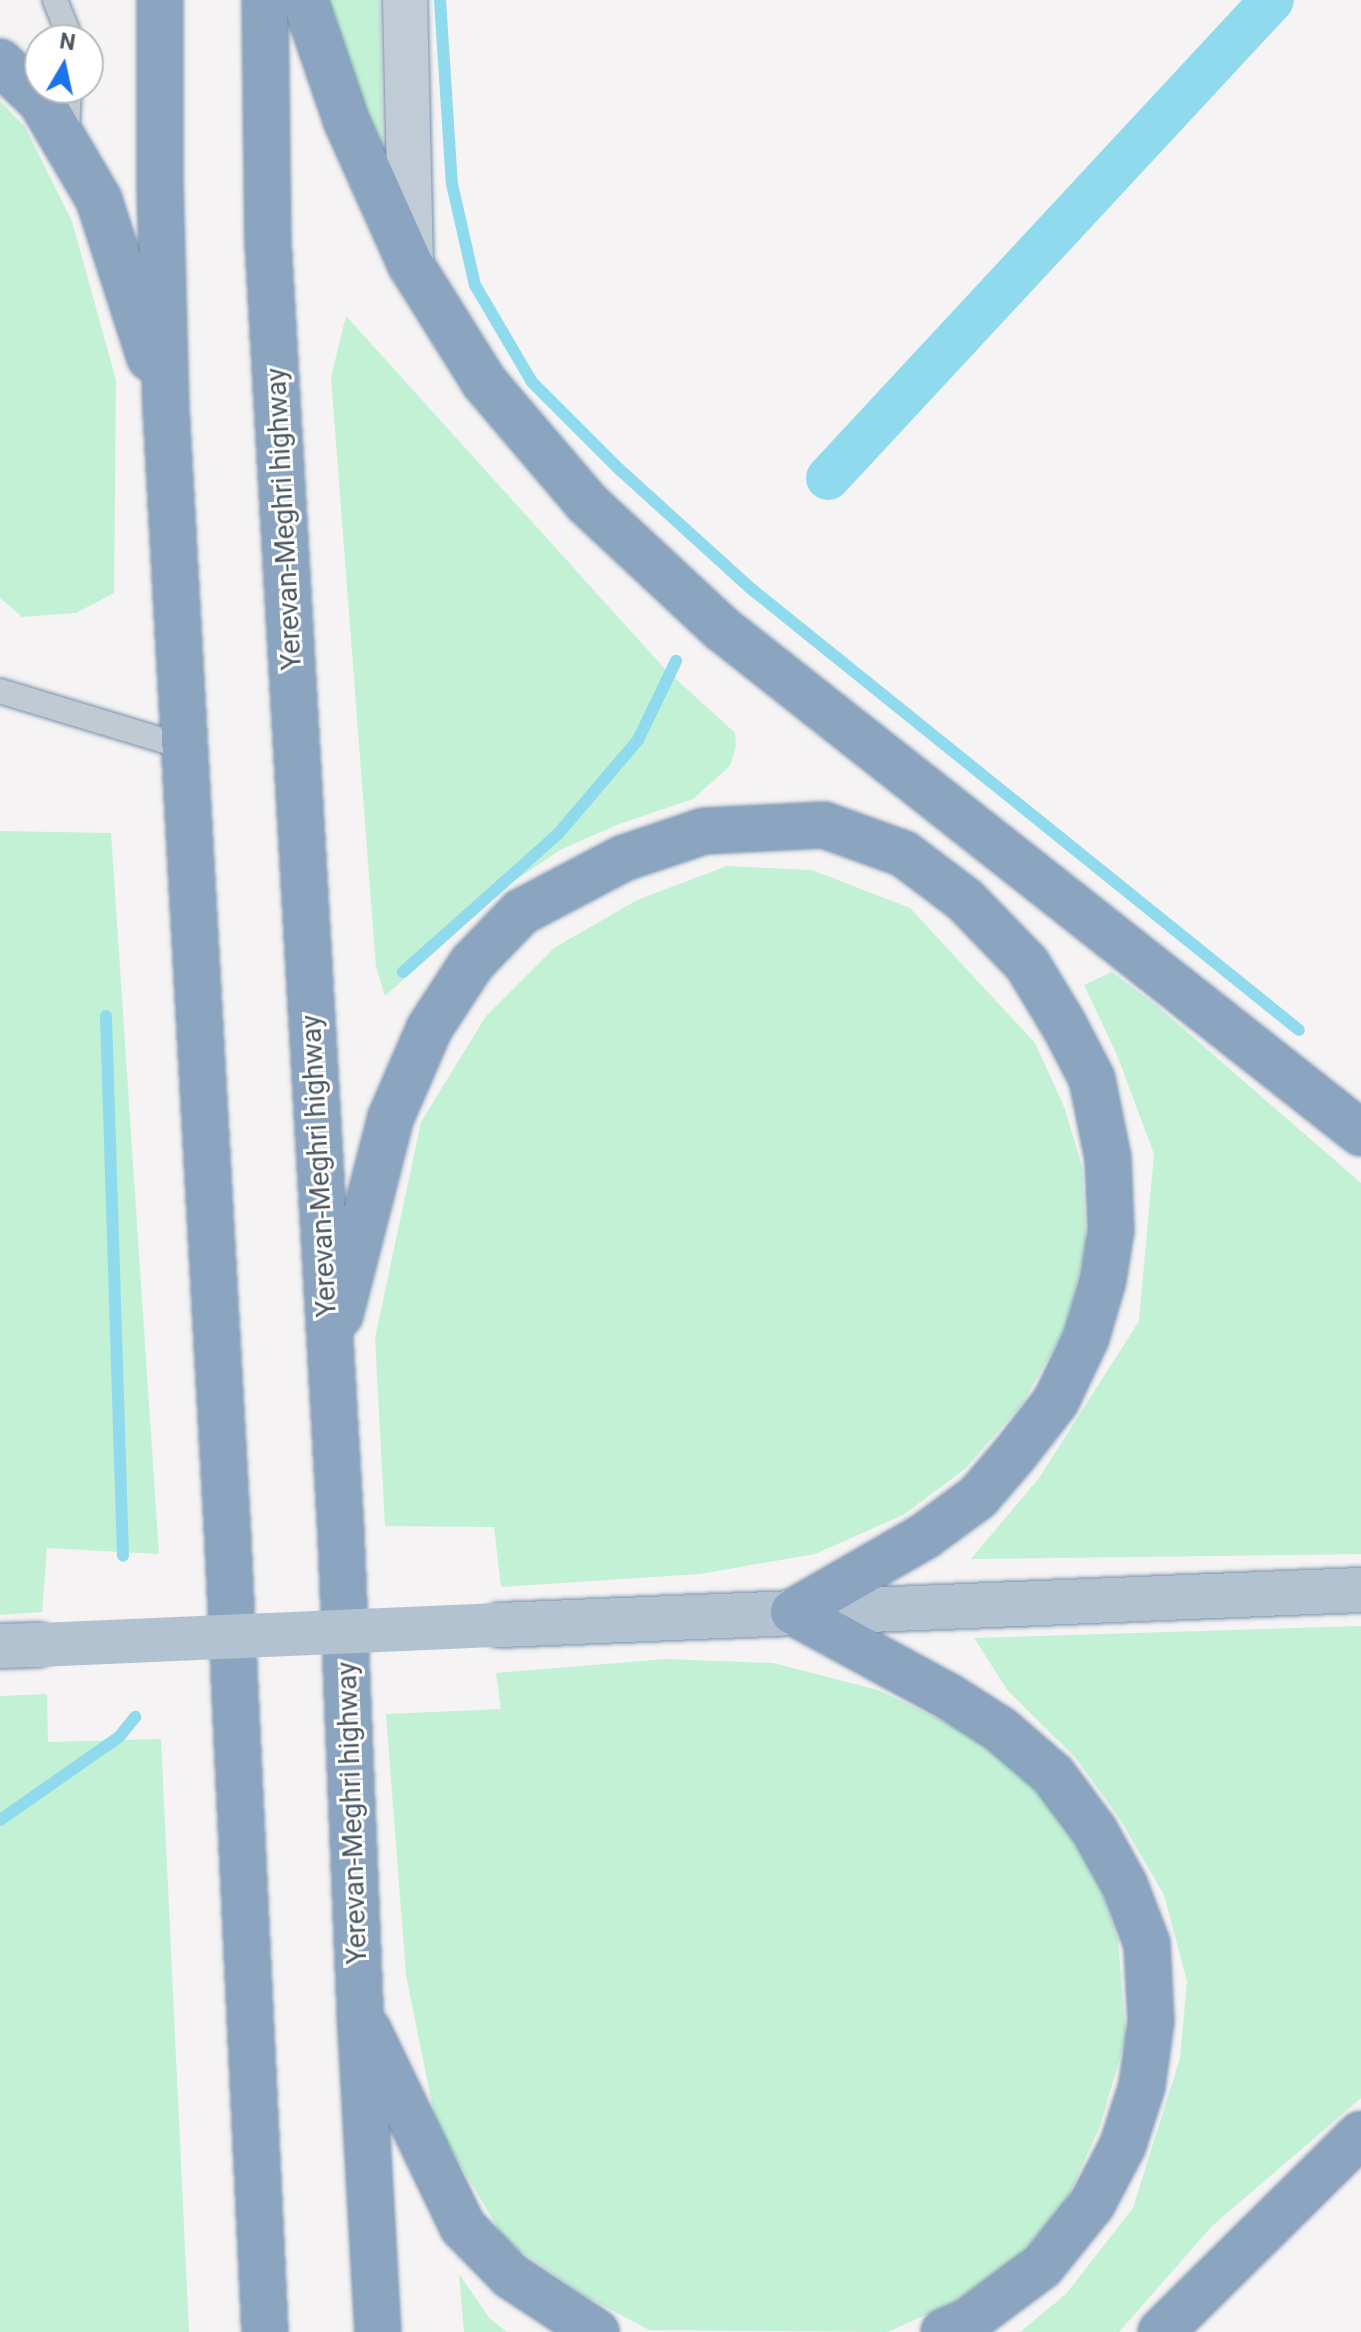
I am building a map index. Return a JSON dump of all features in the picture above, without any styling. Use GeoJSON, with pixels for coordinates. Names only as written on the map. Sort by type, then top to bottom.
{"type":"FeatureCollection","features":[{"type":"Feature","properties":{"kind":"highway"},"geometry":{"type":"LineString","coordinates":[[160,0],[160,183],[166,408],[228,1543],[265,2332]]}},
{"type":"Feature","properties":{"kind":"highway","name":"Yerevan-Meghri highway"},"geometry":{"type":"LineString","coordinates":[[265,0],[268,241],[341,1535],[360,2012],[378,2332]]}},
{"type":"Feature","properties":{"kind":"highway"},"geometry":{"type":"LineString","coordinates":[[305,0],[346,120],[411,265],[484,382],[587,503],[721,628],[1361,1133]]}},
{"type":"Feature","properties":{"kind":"highway"},"geometry":{"type":"LineString","coordinates":[[0,62],[41,101],[99,200],[166,408]]}},
{"type":"Feature","properties":{"kind":"highway"},"geometry":{"type":"LineString","coordinates":[[330,1353],[391,1117],[423,1044],[472,963],[521,912],[624,858],[704,831],[824,825],[904,854],[965,900],[1027,964],[1064,1025],[1092,1079],[1108,1158],[1111,1230],[1103,1280],[1086,1338],[1056,1401],[1014,1455],[978,1497],[925,1536],[793,1612]]}},
{"type":"Feature","properties":{"kind":"highway"},"geometry":{"type":"LineString","coordinates":[[793,1612],[948,1696],[1001,1730],[1053,1775],[1101,1843],[1124,1884],[1147,1944],[1151,2021],[1142,2086],[1123,2145],[1092,2204],[1042,2266],[967,2322],[944,2332]]}},
{"type":"Feature","properties":{"kind":"highway"},"geometry":{"type":"LineString","coordinates":[[360,2012],[463,2227],[511,2276],[596,2332]]}},
{"type":"Feature","properties":{"kind":"highway"},"geometry":{"type":"LineString","coordinates":[[1161,2332],[1361,2134]]}},
{"type":"Feature","properties":{"kind":"main road"},"geometry":{"type":"LineString","coordinates":[[19,1646],[1361,1590]]}},
{"type":"Feature","properties":{"kind":"street"},"geometry":{"type":"LineString","coordinates":[[405,0],[411,265]]}},
{"type":"Feature","properties":{"kind":"lane"},"geometry":{"type":"LineString","coordinates":[[55,0],[65,24]]}},
{"type":"Feature","properties":{"kind":"lane"},"geometry":{"type":"LineString","coordinates":[[66,143],[68,104]]}},
{"type":"Feature","properties":{"kind":"lane"},"geometry":{"type":"LineString","coordinates":[[0,691],[184,747]]}},
{"type":"Feature","properties":{"kind":"green space"},"geometry":{"type":"Polygon","coordinates":[[[325,0],[380,0],[383,164],[325,0]]]}},
{"type":"Feature","properties":{"kind":"green space"},"geometry":{"type":"Polygon","coordinates":[[[0,101],[25,127],[72,221],[116,380],[114,593],[76,613],[22,617],[0,598],[0,101]]]}},
{"type":"Feature","properties":{"kind":"green space"},"geometry":{"type":"Polygon","coordinates":[[[346,316],[665,669],[735,733],[736,746],[730,766],[693,799],[619,824],[560,850],[510,884],[385,996],[376,967],[331,377],[346,316]]]}},
{"type":"Feature","properties":{"kind":"green space"},"geometry":{"type":"Polygon","coordinates":[[[0,831],[111,833],[159,1554],[47,1548],[42,1612],[0,1615],[0,831]]]}},
{"type":"Feature","properties":{"kind":"green space"},"geometry":{"type":"Polygon","coordinates":[[[727,866],[812,870],[910,908],[1035,1043],[1065,1109],[1082,1167],[1086,1243],[1066,1327],[1022,1404],[965,1469],[903,1515],[815,1554],[700,1574],[501,1587],[494,1527],[385,1526],[375,1338],[421,1122],[486,1016],[554,948],[637,900],[727,866]]]}},
{"type":"Feature","properties":{"kind":"green space"},"geometry":{"type":"Polygon","coordinates":[[[1112,972],[1156,1005],[1361,1183],[1361,1554],[971,1559],[1039,1478],[1139,1321],[1154,1154],[1117,1055],[1084,985],[1112,972]]]}},
{"type":"Feature","properties":{"kind":"green space"},"geometry":{"type":"Polygon","coordinates":[[[1361,1626],[1361,2098],[1212,2226],[1119,2332],[1020,2332],[1066,2294],[1133,2208],[1180,2058],[1187,1981],[1164,1895],[1120,1819],[1075,1757],[1008,1691],[974,1638],[1361,1626]]]}},
{"type":"Feature","properties":{"kind":"green space"},"geometry":{"type":"Polygon","coordinates":[[[666,1659],[773,1663],[878,1690],[980,1739],[1048,1802],[1095,1873],[1118,1940],[1126,2037],[1100,2126],[1065,2203],[1015,2259],[949,2305],[887,2332],[649,2330],[585,2296],[505,2240],[436,2124],[406,1975],[386,1714],[501,1709],[496,1673],[666,1659]]]}},
{"type":"Feature","properties":{"kind":"green space"},"geometry":{"type":"Polygon","coordinates":[[[47,1694],[48,1742],[161,1739],[189,2332],[0,2332],[0,1696],[47,1694]]]}},
{"type":"Feature","properties":{"kind":"green space"},"geometry":{"type":"Polygon","coordinates":[[[459,2274],[490,2319],[507,2332],[464,2332],[459,2274]]]}},
{"type":"Feature","properties":{"kind":"waterway"},"geometry":{"type":"LineString","coordinates":[[440,0],[452,184],[475,285],[532,382],[619,469],[749,587],[1299,1030]]}},
{"type":"Feature","properties":{"kind":"waterway"},"geometry":{"type":"LineString","coordinates":[[828,478],[1272,0]]}},
{"type":"Feature","properties":{"kind":"waterway"},"geometry":{"type":"LineString","coordinates":[[403,972],[558,834],[638,740],[676,661]]}},
{"type":"Feature","properties":{"kind":"waterway"},"geometry":{"type":"LineString","coordinates":[[106,1016],[123,1556]]}},
{"type":"Feature","properties":{"kind":"waterway"},"geometry":{"type":"LineString","coordinates":[[0,1820],[119,1737],[135,1717]]}}]}
